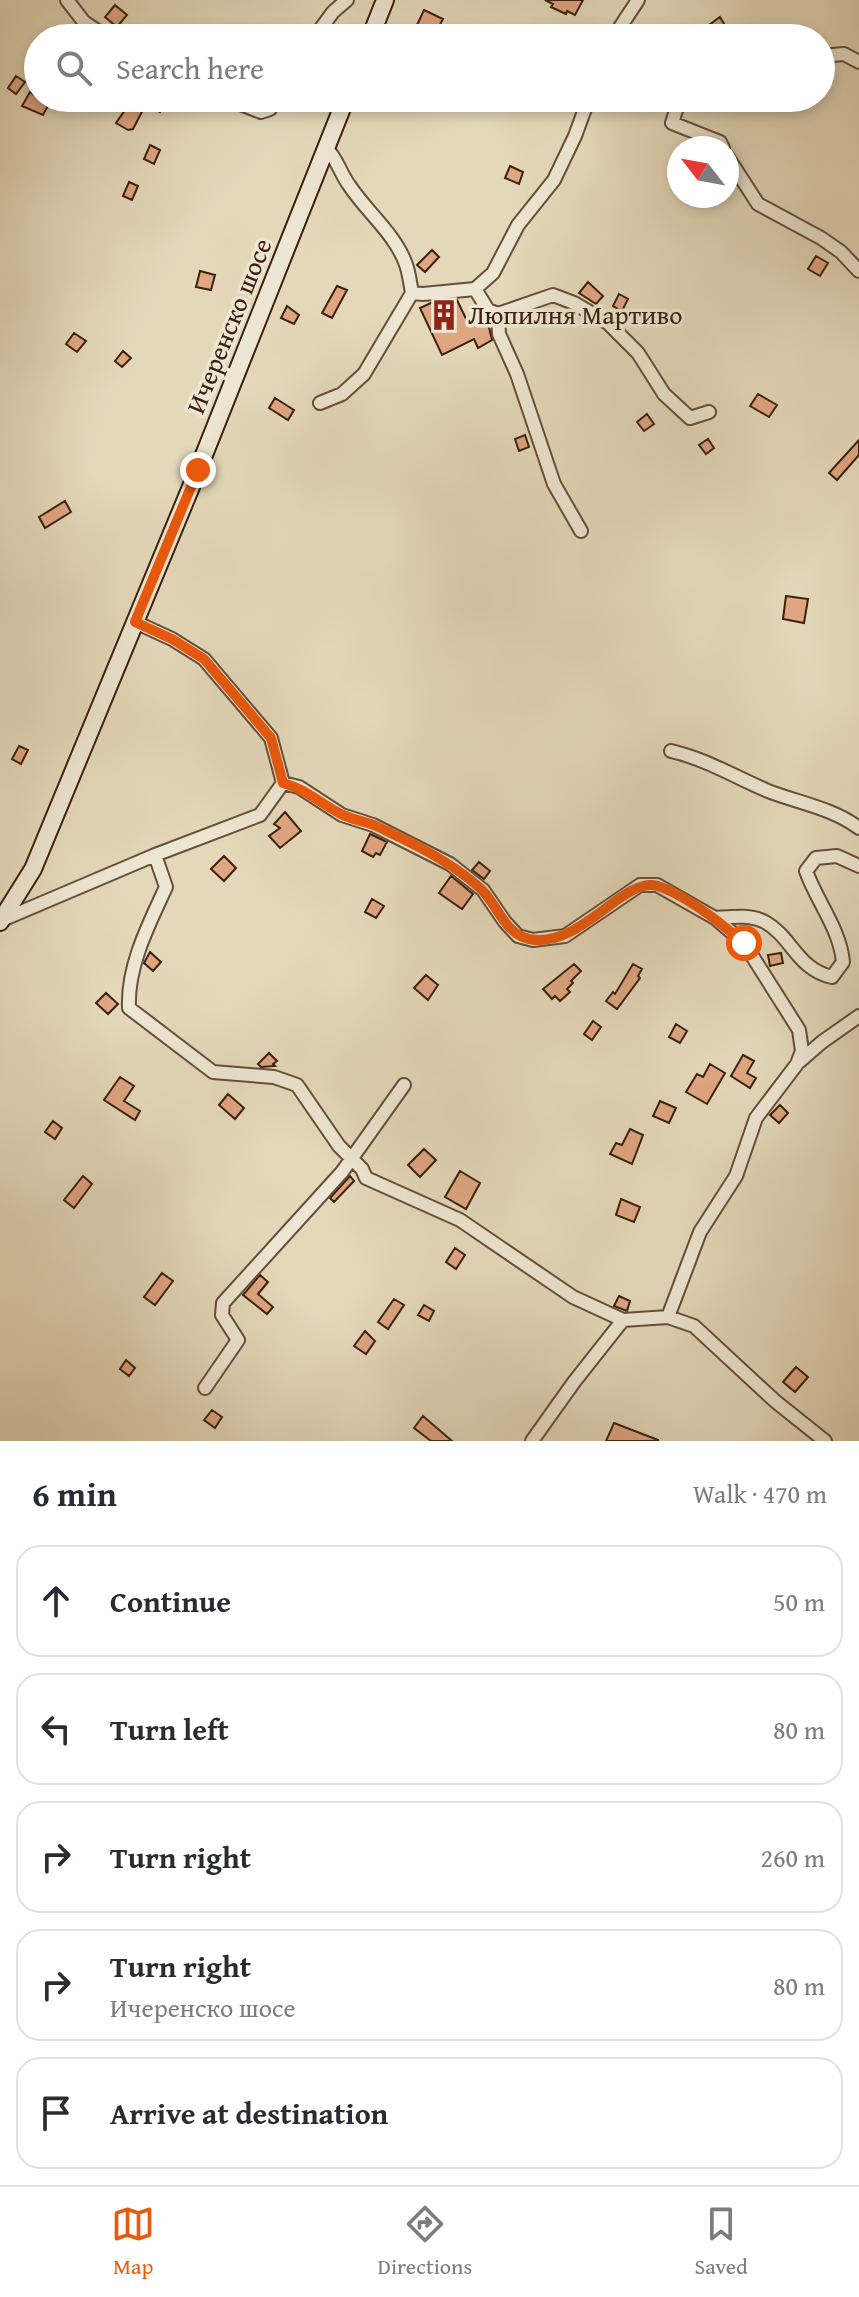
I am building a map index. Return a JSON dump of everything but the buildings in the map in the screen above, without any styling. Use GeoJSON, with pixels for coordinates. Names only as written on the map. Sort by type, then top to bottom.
{"type":"FeatureCollection","features":[{"type":"Feature","properties":{"kind":"street"},"geometry":{"type":"LineString","coordinates":[[67,0],[87,24]]}},
{"type":"Feature","properties":{"kind":"street"},"geometry":{"type":"LineString","coordinates":[[324,24],[347,0]]}},
{"type":"Feature","properties":{"kind":"street"},"geometry":{"type":"LineString","coordinates":[[376,24],[385,0]]}},
{"type":"Feature","properties":{"kind":"street"},"geometry":{"type":"LineString","coordinates":[[622,24],[638,0]]}},
{"type":"Feature","properties":{"kind":"street"},"geometry":{"type":"LineString","coordinates":[[835,55],[844,54],[859,62]]}},
{"type":"Feature","properties":{"kind":"street","name":"Ичеренско шосе"},"geometry":{"type":"LineString","coordinates":[[1,921],[33,869],[340,112]]}},
{"type":"Feature","properties":{"kind":"street"},"geometry":{"type":"LineString","coordinates":[[412,293],[475,289],[493,273],[518,225],[554,180],[584,112]]}},
{"type":"Feature","properties":{"kind":"street"},"geometry":{"type":"LineString","coordinates":[[676,112],[672,123],[705,136]]}},
{"type":"Feature","properties":{"kind":"street"},"geometry":{"type":"LineString","coordinates":[[320,403],[342,394],[364,374],[412,293],[405,262],[392,239],[351,190],[334,155],[326,148]]}},
{"type":"Feature","properties":{"kind":"street"},"geometry":{"type":"LineString","coordinates":[[739,175],[758,204],[821,238],[841,252],[859,271]]}},
{"type":"Feature","properties":{"kind":"street"},"geometry":{"type":"LineString","coordinates":[[475,289],[488,310],[498,314],[553,295],[574,303],[608,323],[638,353],[664,394],[690,418],[709,412]]}},
{"type":"Feature","properties":{"kind":"street"},"geometry":{"type":"LineString","coordinates":[[498,314],[499,334],[517,374],[554,484],[581,531]]}},
{"type":"Feature","properties":{"kind":"street"},"geometry":{"type":"LineString","coordinates":[[135,622],[172,639],[204,659],[271,738],[283,783]]}},
{"type":"Feature","properties":{"kind":"street"},"geometry":{"type":"LineString","coordinates":[[671,751],[692,756],[768,791],[843,816],[859,828]]}},
{"type":"Feature","properties":{"kind":"street"},"geometry":{"type":"LineString","coordinates":[[1,921],[155,855],[260,815],[283,783]]}},
{"type":"Feature","properties":{"kind":"street"},"geometry":{"type":"LineString","coordinates":[[283,783],[299,787],[342,815],[373,825],[450,864],[483,890],[518,936],[533,940],[565,936],[640,885],[657,885],[715,918],[744,943],[799,1030],[802,1051],[797,1064]]}},
{"type":"Feature","properties":{"kind":"street"},"geometry":{"type":"LineString","coordinates":[[155,855],[166,887],[139,949],[128,995],[129,1008],[213,1072],[274,1077],[297,1085],[339,1146],[362,1169],[366,1178],[460,1220],[573,1297],[623,1320],[668,1317],[694,1326],[775,1401],[825,1441]]}},
{"type":"Feature","properties":{"kind":"street"},"geometry":{"type":"LineString","coordinates":[[715,918],[742,916],[765,922],[801,960],[822,975],[832,977],[843,962],[842,951],[806,871],[816,858],[837,856],[859,866]]}},
{"type":"Feature","properties":{"kind":"street"},"geometry":{"type":"LineString","coordinates":[[668,1317],[700,1232],[736,1176],[756,1118],[797,1064],[859,1016]]}},
{"type":"Feature","properties":{"kind":"street"},"geometry":{"type":"LineString","coordinates":[[205,1388],[238,1340],[222,1315],[223,1303],[342,1172],[404,1085]]}},
{"type":"Feature","properties":{"kind":"street"},"geometry":{"type":"LineString","coordinates":[[532,1441],[623,1320]]}},
{"type":"Feature","properties":{"kind":"place","name":"Люпилня Мартиво"},"geometry":{"type":"Point","coordinates":[444,315]}},
{"type":"Feature","properties":{"kind":"route"},"geometry":{"type":"LineString","coordinates":[[198,470],[135,622],[172,639],[204,659],[271,738],[283,783],[299,787],[342,815],[373,825],[450,864],[483,890],[518,936],[533,940],[565,936],[640,885],[657,885],[715,918],[744,943]]}}]}
